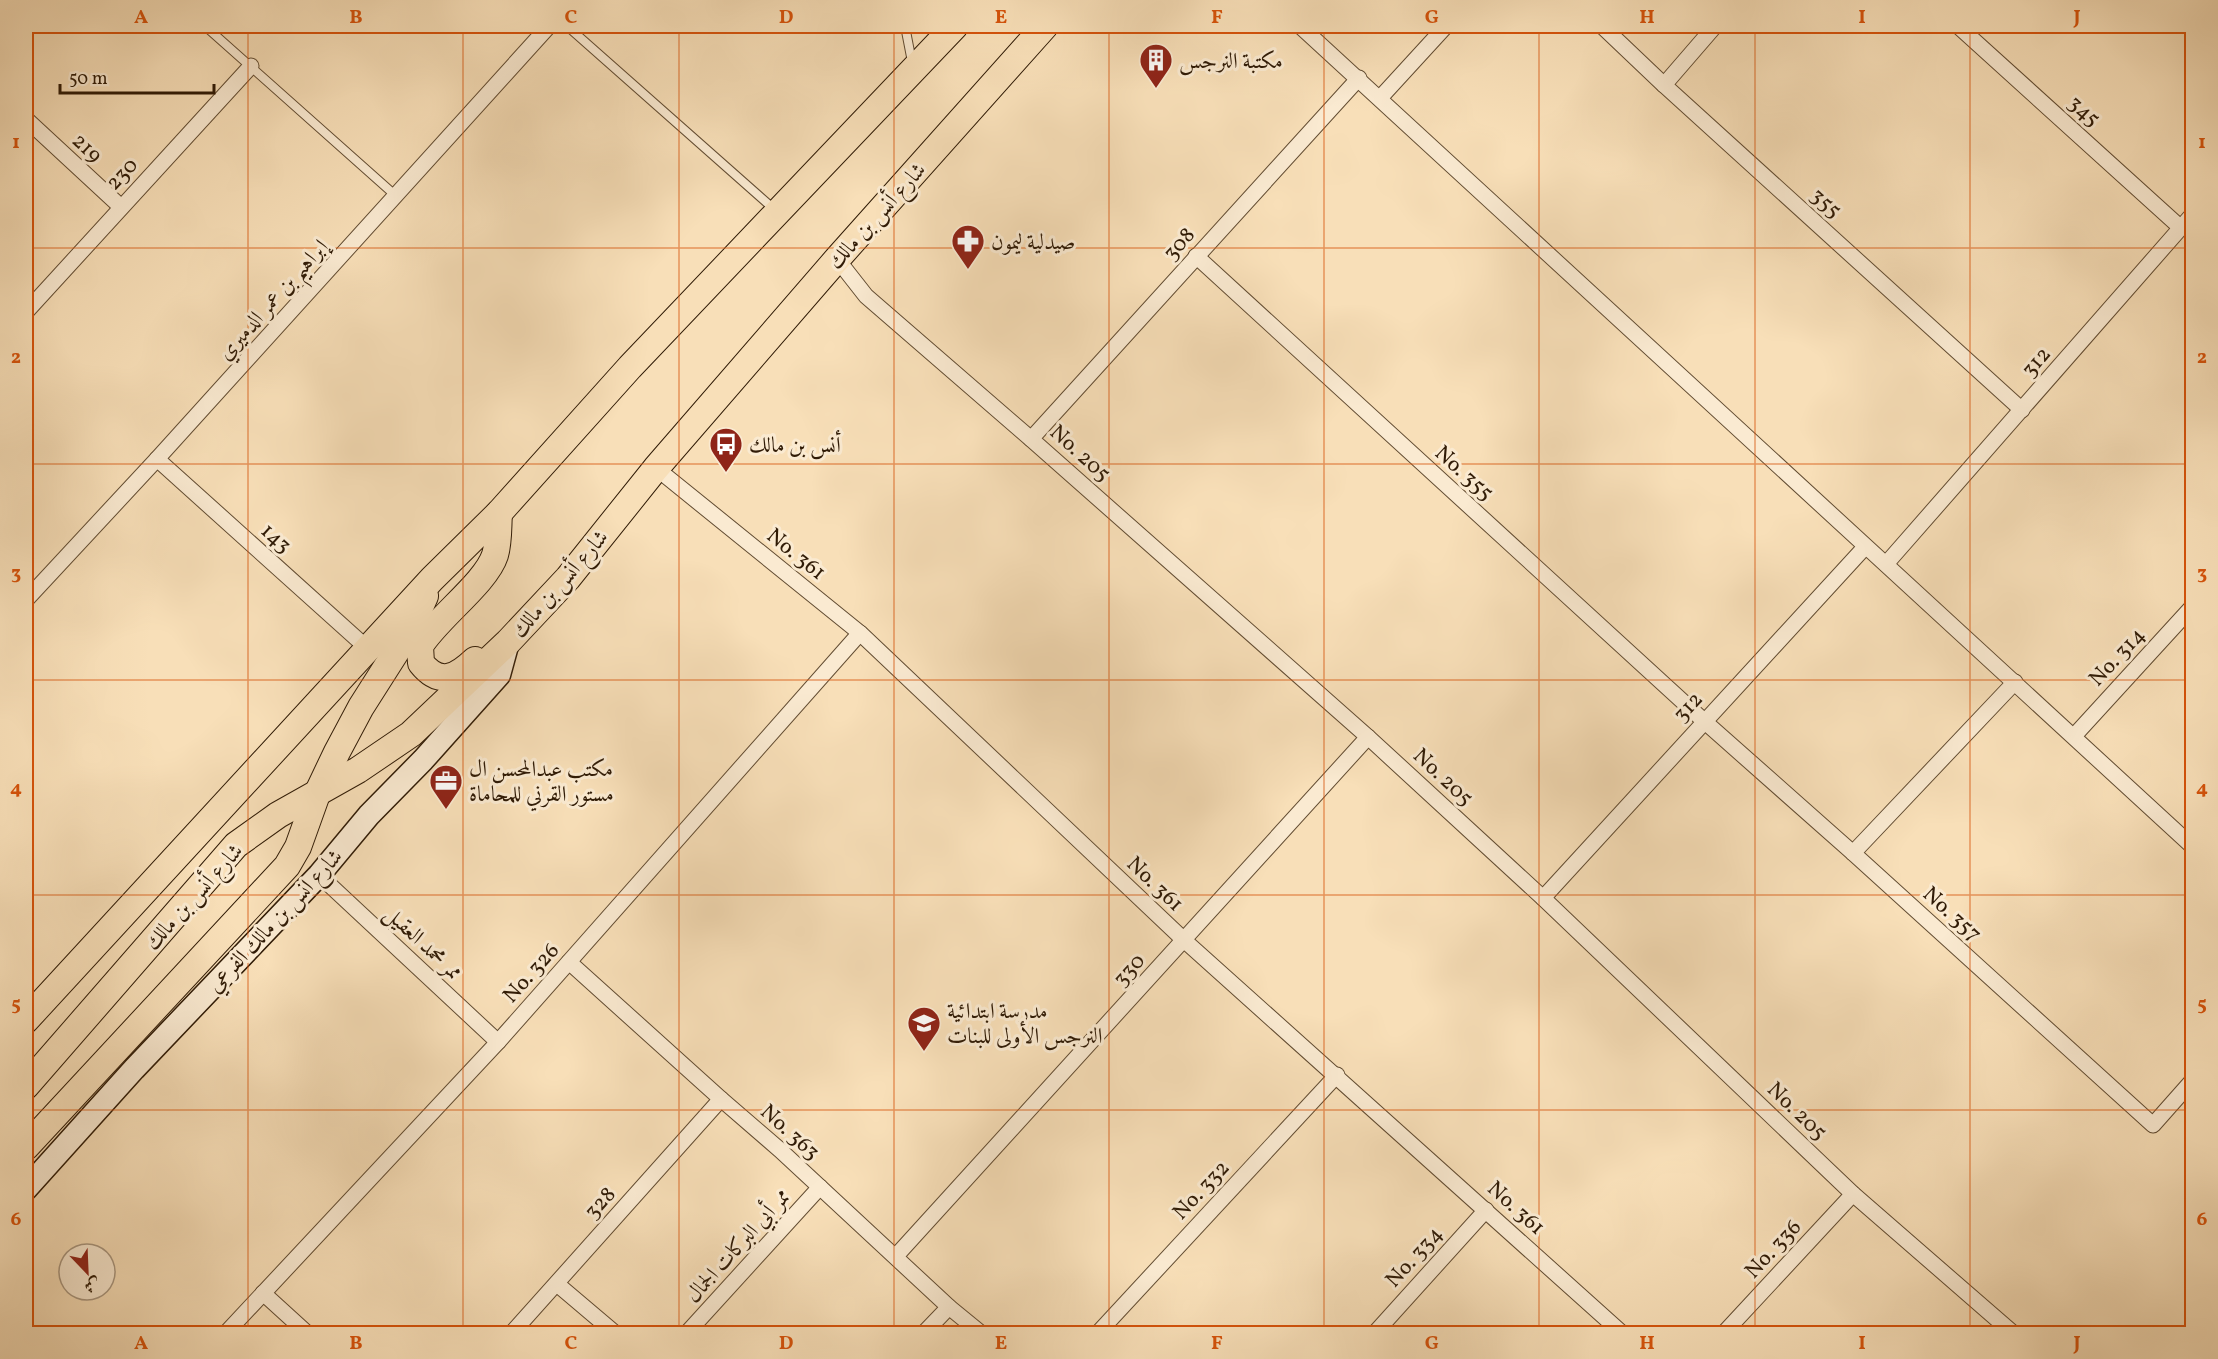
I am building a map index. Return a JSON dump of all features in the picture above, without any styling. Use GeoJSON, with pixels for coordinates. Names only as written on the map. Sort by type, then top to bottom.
{"type":"FeatureCollection","features":[{"type":"Feature","properties":{"kind":"main road","name":"شارع أنس بن مالك"},"geometry":{"type":"LineString","coordinates":[[26,1020],[367,648],[499,513],[630,367],[955,26]]}},
{"type":"Feature","properties":{"kind":"main road","name":"شارع أنس بن مالك"},"geometry":{"type":"LineString","coordinates":[[26,1086],[236,845],[257,829],[366,766],[411,734],[512,638],[568,578],[656,468],[837,259],[1045,26]]}},
{"type":"Feature","properties":{"kind":"main road"},"geometry":{"type":"LineString","coordinates":[[499,513],[494,557],[485,571],[425,637],[420,646],[421,663],[434,675],[453,676],[465,669],[488,647],[512,638]]}},
{"type":"Feature","properties":{"kind":"main road"},"geometry":{"type":"LineString","coordinates":[[26,1147],[287,866],[298,847],[317,794],[361,707],[410,630],[432,579]]}},
{"type":"Feature","properties":{"kind":"main road","name":"شارع انس بن مالك الفرعي"},"geometry":{"type":"LineString","coordinates":[[26,1189],[134,1069],[319,874],[369,815],[423,760],[499,675],[512,638]]}},
{"type":"Feature","properties":{"kind":"street","name":"إبراهيم بن عمر الدميري"},"geometry":{"type":"LineString","coordinates":[[26,600],[157,459],[549,26]]}},
{"type":"Feature","properties":{"kind":"street"},"geometry":{"type":"LineString","coordinates":[[1300,26],[2193,846]]}},
{"type":"Feature","properties":{"kind":"street"},"geometry":{"type":"LineString","coordinates":[[1380,98],[1446,26]]}},
{"type":"Feature","properties":{"kind":"street","name":"355"},"geometry":{"type":"LineString","coordinates":[[1602,26],[2022,410]]}},
{"type":"Feature","properties":{"kind":"street"},"geometry":{"type":"LineString","coordinates":[[1664,85],[1715,26]]}},
{"type":"Feature","properties":{"kind":"street","name":"345"},"geometry":{"type":"LineString","coordinates":[[1958,26],[2181,228]]}},
{"type":"Feature","properties":{"kind":"street","name":"230"},"geometry":{"type":"LineString","coordinates":[[26,312],[251,66]]}},
{"type":"Feature","properties":{"kind":"street","name":"308"},"geometry":{"type":"LineString","coordinates":[[1031,438],[1359,78]]}},
{"type":"Feature","properties":{"kind":"street","name":"219"},"geometry":{"type":"LineString","coordinates":[[26,120],[121,207]]}},
{"type":"Feature","properties":{"kind":"street","name":"312"},"geometry":{"type":"LineString","coordinates":[[1886,564],[2193,215]]}},
{"type":"Feature","properties":{"kind":"street","name":"No. 355"},"geometry":{"type":"LineString","coordinates":[[1196,256],[1704,721],[1853,853]]}},
{"type":"Feature","properties":{"kind":"street","name":"No. 205"},"geometry":{"type":"LineString","coordinates":[[837,259],[866,296],[1031,438],[1368,737],[1543,897],[1853,1194],[2014,1334]]}},
{"type":"Feature","properties":{"kind":"street","name":"143"},"geometry":{"type":"LineString","coordinates":[[157,459],[367,648]]}},
{"type":"Feature","properties":{"kind":"street","name":"No. 361"},"geometry":{"type":"LineString","coordinates":[[656,468],[860,633],[1185,941],[1623,1334]]}},
{"type":"Feature","properties":{"kind":"street","name":"312"},"geometry":{"type":"LineString","coordinates":[[1543,897],[1865,547]]}},
{"type":"Feature","properties":{"kind":"street","name":"No. 314"},"geometry":{"type":"LineString","coordinates":[[2074,736],[2193,607]]}},
{"type":"Feature","properties":{"kind":"street","name":"No. 326"},"geometry":{"type":"LineString","coordinates":[[225,1334],[498,1042],[860,633]]}},
{"type":"Feature","properties":{"kind":"street"},"geometry":{"type":"LineString","coordinates":[[1853,853],[2014,682]]}},
{"type":"Feature","properties":{"kind":"street","name":"330"},"geometry":{"type":"LineString","coordinates":[[896,1256],[1185,941],[1368,737]]}},
{"type":"Feature","properties":{"kind":"street","name":"No. 357"},"geometry":{"type":"LineString","coordinates":[[1853,853],[2153,1125],[2193,1081]]}},
{"type":"Feature","properties":{"kind":"street","name":"ممر محمد العقيل"},"geometry":{"type":"LineString","coordinates":[[319,874],[498,1042]]}},
{"type":"Feature","properties":{"kind":"street","name":"No. 363"},"geometry":{"type":"LineString","coordinates":[[569,962],[780,1149],[982,1334]]}},
{"type":"Feature","properties":{"kind":"street","name":"No. 332"},"geometry":{"type":"LineString","coordinates":[[1097,1334],[1337,1075]]}},
{"type":"Feature","properties":{"kind":"street","name":"328"},"geometry":{"type":"LineString","coordinates":[[511,1334],[721,1099]]}},
{"type":"Feature","properties":{"kind":"street","name":"ممر أبي البركات الجمال"},"geometry":{"type":"LineString","coordinates":[[686,1334],[820,1187]]}},
{"type":"Feature","properties":{"kind":"street","name":"No. 336"},"geometry":{"type":"LineString","coordinates":[[1723,1334],[1853,1194]]}},
{"type":"Feature","properties":{"kind":"street","name":"No. 334"},"geometry":{"type":"LineString","coordinates":[[1374,1334],[1486,1210]]}},
{"type":"Feature","properties":{"kind":"street"},"geometry":{"type":"LineString","coordinates":[[557,1284],[616,1334]]}},
{"type":"Feature","properties":{"kind":"street"},"geometry":{"type":"LineString","coordinates":[[263,1293],[308,1334]]}},
{"type":"Feature","properties":{"kind":"street"},"geometry":{"type":"LineString","coordinates":[[923,1334],[949,1306]]}},
{"type":"Feature","properties":{"kind":"lane"},"geometry":{"type":"LineString","coordinates":[[205,26],[396,196]]}},
{"type":"Feature","properties":{"kind":"lane"},"geometry":{"type":"LineString","coordinates":[[567,26],[778,213]]}},
{"type":"Feature","properties":{"kind":"lane"},"geometry":{"type":"LineString","coordinates":[[905,26],[914,69]]}},
{"type":"Feature","properties":{"kind":"place","name":"مكتبة النرجس"},"geometry":{"type":"Point","coordinates":[1156,89]}},
{"type":"Feature","properties":{"kind":"place","name":"صيدلية ليمون"},"geometry":{"type":"Point","coordinates":[968,270]}},
{"type":"Feature","properties":{"kind":"place","name":"أنس بن مالك"},"geometry":{"type":"Point","coordinates":[726,473]}},
{"type":"Feature","properties":{"kind":"place","name":"مكتب عبدالمحسن ال مستور القرني للمحاماة"},"geometry":{"type":"Point","coordinates":[446,810]}},
{"type":"Feature","properties":{"kind":"place","name":"مدرسة ابتدائية النرجس الأولى للبنات"},"geometry":{"type":"Point","coordinates":[924,1052]}}]}
